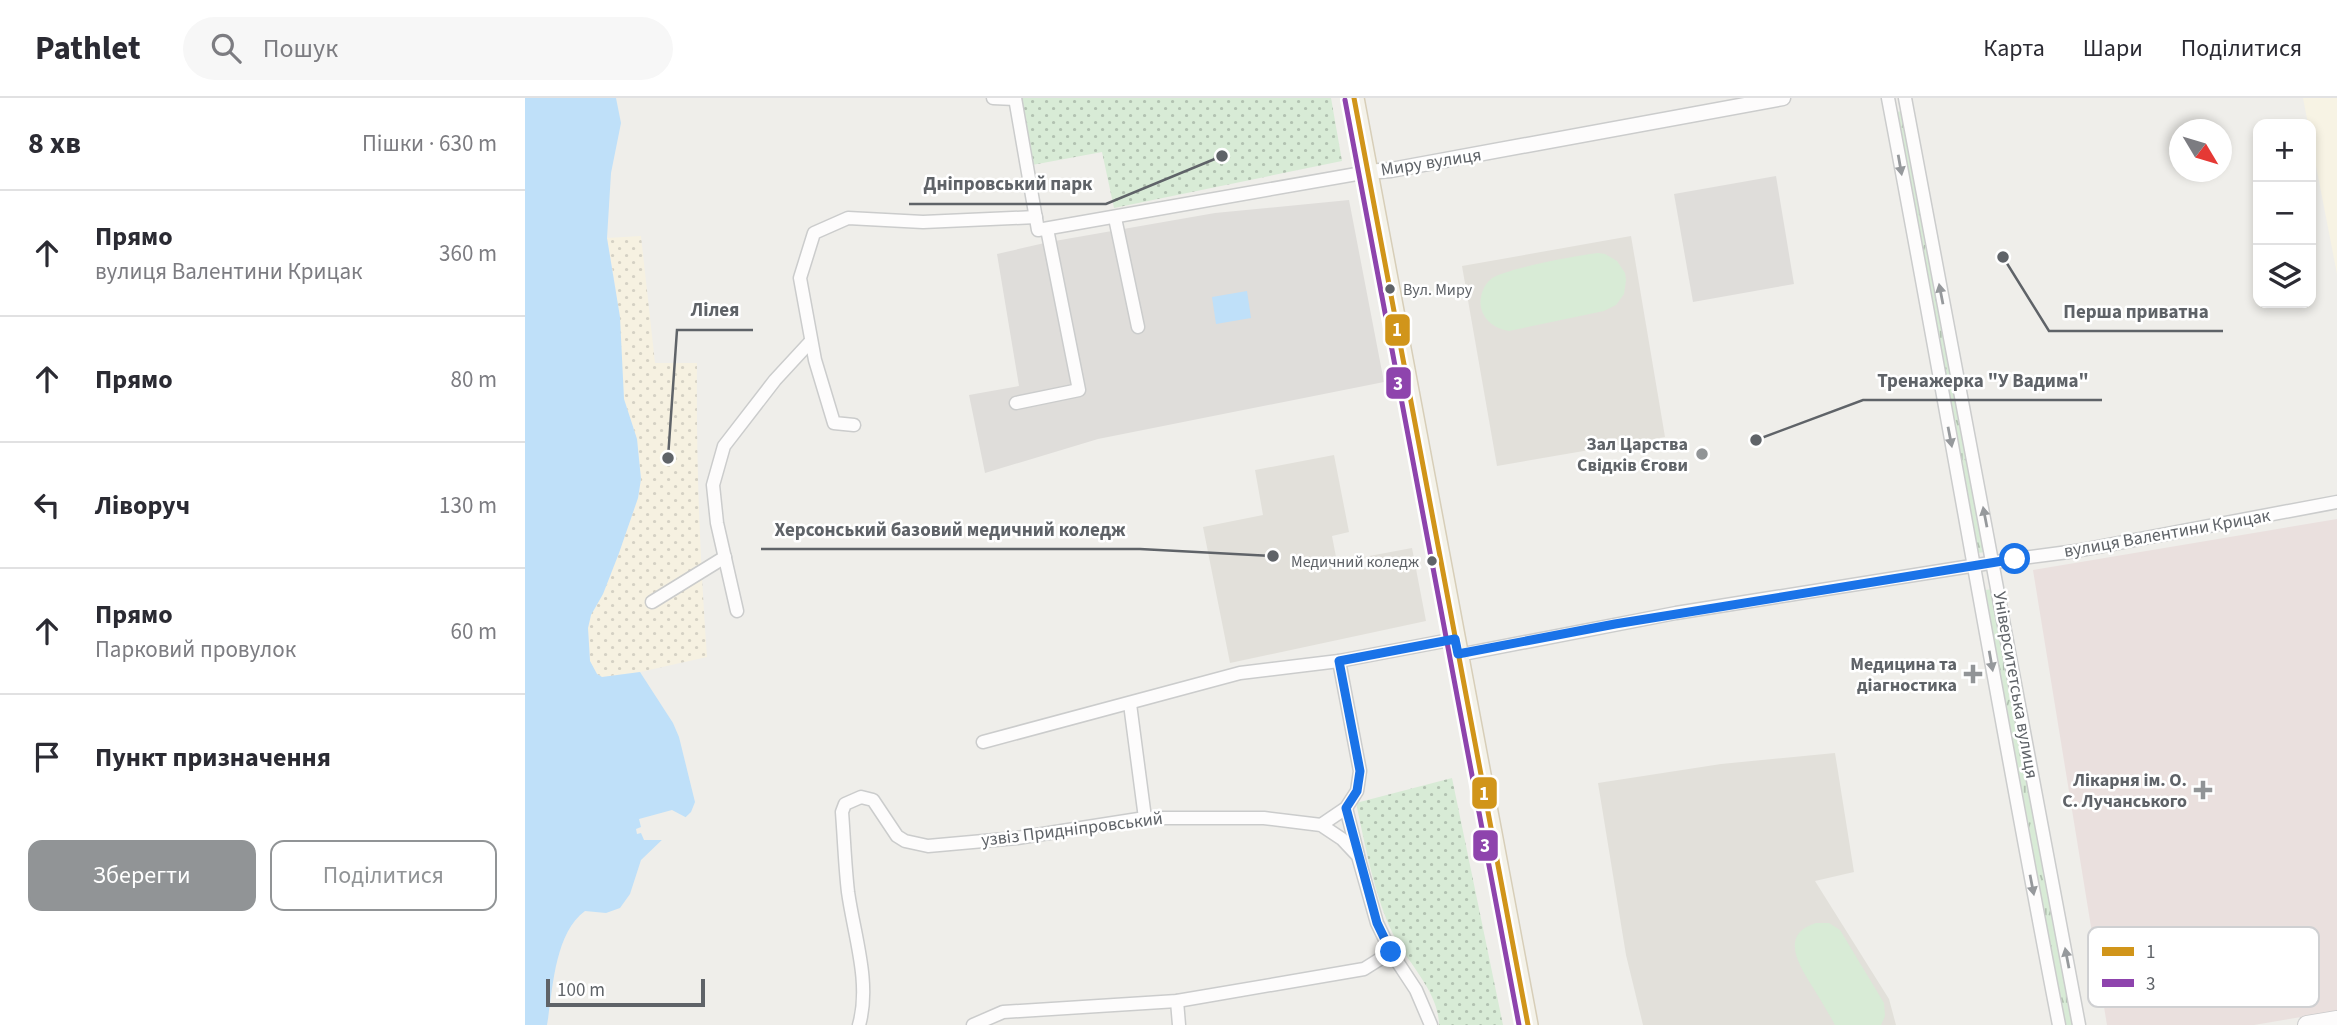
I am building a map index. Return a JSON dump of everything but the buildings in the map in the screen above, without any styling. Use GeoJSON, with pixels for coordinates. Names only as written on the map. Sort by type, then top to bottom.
{"type":"FeatureCollection","features":[{"type":"Feature","properties":{"kind":"main road"},"geometry":{"type":"LineString","coordinates":[[1354,98],[1528,1025]]}},
{"type":"Feature","properties":{"kind":"main road"},"geometry":{"type":"LineString","coordinates":[[2307,1025],[2337,1020]]}},
{"type":"Feature","properties":{"kind":"street"},"geometry":{"type":"LineString","coordinates":[[993,98],[1015,99],[1036,217],[1042,229],[1079,390],[1016,403]]}},
{"type":"Feature","properties":{"kind":"street","name":"Миру вулиця"},"geometry":{"type":"LineString","coordinates":[[1042,229],[1115,218],[1261,189],[1391,170],[1783,98]]}},
{"type":"Feature","properties":{"kind":"street","name":"Університетська вулиця"},"geometry":{"type":"LineString","coordinates":[[1888,98],[1975,566],[2003,735],[2059,1025]]}},
{"type":"Feature","properties":{"kind":"street","name":"Університетська вулиця"},"geometry":{"type":"LineString","coordinates":[[1905,98],[2079,1025]]}},
{"type":"Feature","properties":{"kind":"street"},"geometry":{"type":"LineString","coordinates":[[854,425],[834,423],[814,360],[800,278],[814,233],[848,218],[923,222],[1036,217]]}},
{"type":"Feature","properties":{"kind":"street"},"geometry":{"type":"LineString","coordinates":[[1115,218],[1138,327]]}},
{"type":"Feature","properties":{"kind":"street"},"geometry":{"type":"LineString","coordinates":[[737,611],[717,523],[713,485],[724,446],[775,380],[811,341]]}},
{"type":"Feature","properties":{"kind":"street","name":"вулиця Валентини Крицак"},"geometry":{"type":"LineString","coordinates":[[983,743],[1240,673],[1456,647],[2076,551],[2337,502]]}},
{"type":"Feature","properties":{"kind":"street"},"geometry":{"type":"LineString","coordinates":[[652,603],[725,556]]}},
{"type":"Feature","properties":{"kind":"street"},"geometry":{"type":"LineString","coordinates":[[1339,661],[1360,771],[1357,791],[1346,808],[1321,825],[1342,839],[1358,856]]}},
{"type":"Feature","properties":{"kind":"street"},"geometry":{"type":"LineString","coordinates":[[1130,704],[1145,818]]}},
{"type":"Feature","properties":{"kind":"street","name":"узвіз Придніпровський"},"geometry":{"type":"LineString","coordinates":[[859,1025],[864,1002],[861,955],[848,889],[842,812],[845,804],[861,797],[868,797],[882,811],[897,836],[905,841],[927,846],[1017,838],[1145,818],[1263,818],[1321,825]]}},
{"type":"Feature","properties":{"kind":"street"},"geometry":{"type":"LineString","coordinates":[[1346,808],[1377,923],[1391,952],[1416,990],[1431,1025]]}},
{"type":"Feature","properties":{"kind":"street"},"geometry":{"type":"LineString","coordinates":[[974,1025],[1003,1012],[1177,1000],[1364,969],[1391,952]]}},
{"type":"Feature","properties":{"kind":"street"},"geometry":{"type":"LineString","coordinates":[[1177,1000],[1179,1025]]}},
{"type":"Feature","properties":{"kind":"shaded area"},"geometry":{"type":"Polygon","coordinates":[[[2303,98],[2337,98],[2337,274],[2316,166],[2316,119],[2307,119],[2303,98]]]}},
{"type":"Feature","properties":{"kind":"shaded area"},"geometry":{"type":"Polygon","coordinates":[[[1776,176],[1794,284],[1693,302],[1674,194],[1776,176]]]}},
{"type":"Feature","properties":{"kind":"shaded area"},"geometry":{"type":"Polygon","coordinates":[[[1349,200],[1384,382],[1098,439],[985,473],[969,395],[1019,386],[997,254],[1049,242],[1215,213],[1349,200]]]}},
{"type":"Feature","properties":{"kind":"shaded area"},"geometry":{"type":"Polygon","coordinates":[[[1631,236],[1665,437],[1497,466],[1462,266],[1631,236]]]}},
{"type":"Feature","properties":{"kind":"shaded area"},"geometry":{"type":"Polygon","coordinates":[[[1334,455],[1349,532],[1332,536],[1337,562],[1412,548],[1426,621],[1230,663],[1203,527],[1263,515],[1255,470],[1334,455]]]}},
{"type":"Feature","properties":{"kind":"shaded area","name":"Лікарня ім. О. С. Лучанського"},"geometry":{"type":"Polygon","coordinates":[[[2337,519],[2337,1011],[2254,1025],[2107,1025],[2104,1007],[2319,1007],[2319,927],[2091,927],[2033,570],[2337,519]]]}},
{"type":"Feature","properties":{"kind":"shaded area"},"geometry":{"type":"Polygon","coordinates":[[[1835,753],[1854,872],[1815,881],[1889,999],[1896,1025],[1643,1025],[1626,955],[1598,783],[1721,764],[1835,753]]]}},
{"type":"Feature","properties":{"kind":"green space"},"geometry":{"type":"Polygon","coordinates":[[[1022,98],[1331,98],[1342,161],[1114,208],[1102,152],[1032,165],[1022,98]]]}},
{"type":"Feature","properties":{"kind":"green space"},"geometry":{"type":"Polygon","coordinates":[[[1903,111],[1985,552],[1978,553],[1896,112],[1903,111]]]}},
{"type":"Feature","properties":{"kind":"green space"},"geometry":{"type":"Polygon","coordinates":[[[1598,253],[1617,261],[1625,273],[1624,294],[1616,305],[1604,311],[1509,331],[1500,329],[1485,317],[1481,308],[1482,292],[1488,282],[1498,275],[1542,263],[1598,253]]]}},
{"type":"Feature","properties":{"kind":"green space"},"geometry":{"type":"Polygon","coordinates":[[[1993,589],[2073,1025],[2065,1025],[1985,590],[1993,589]]]}},
{"type":"Feature","properties":{"kind":"green space"},"geometry":{"type":"Polygon","coordinates":[[[1452,778],[1503,1025],[1439,1025],[1434,1001],[1399,945],[1380,903],[1356,803],[1452,778]]]}},
{"type":"Feature","properties":{"kind":"green space"},"geometry":{"type":"Polygon","coordinates":[[[1816,923],[1829,923],[1840,930],[1884,1003],[1885,1016],[1881,1025],[1835,1025],[1802,969],[1795,951],[1798,935],[1816,923]]]}},
{"type":"Feature","properties":{"kind":"sand"},"geometry":{"type":"Polygon","coordinates":[[[641,236],[655,363],[697,363],[699,510],[707,657],[640,672],[602,677],[597,674],[590,661],[588,628],[591,614],[603,594],[619,553],[638,498],[641,479],[637,439],[624,399],[616,290],[607,238],[641,236]]]}},
{"type":"Feature","properties":{"kind":"water"},"geometry":{"type":"Polygon","coordinates":[[[525,98],[616,98],[621,123],[611,173],[607,238],[620,317],[624,399],[637,439],[641,479],[638,498],[619,553],[603,594],[591,615],[588,628],[590,661],[597,674],[602,677],[640,672],[679,737],[695,802],[691,812],[641,860],[630,894],[620,908],[606,913],[585,911],[575,921],[561,948],[553,980],[547,1025],[525,1025],[525,98]]]}},
{"type":"Feature","properties":{"kind":"water"},"geometry":{"type":"Polygon","coordinates":[[[1247,291],[1251,318],[1216,324],[1212,297],[1247,291]]]}},
{"type":"Feature","properties":{"kind":"pier"},"geometry":{"type":"Polygon","coordinates":[[[672,810],[689,819],[666,840],[644,840],[641,833],[637,834],[636,829],[641,827],[639,819],[672,810]]]}},
{"type":"Feature","properties":{"kind":"transit line","name":"1"},"geometry":{"type":"LineString","coordinates":[[1354,98],[1528,1025]]}},
{"type":"Feature","properties":{"kind":"transit line","name":"3"},"geometry":{"type":"LineString","coordinates":[[1345,100],[1519,1025]]}},
{"type":"Feature","properties":{"kind":"place","name":"Дніпровський парк"},"geometry":{"type":"Point","coordinates":[1222,156]}},
{"type":"Feature","properties":{"kind":"place","name":"Перша приватна"},"geometry":{"type":"Point","coordinates":[2003,257]}},
{"type":"Feature","properties":{"kind":"place","name":"Вул. Миру"},"geometry":{"type":"Point","coordinates":[1390,289]}},
{"type":"Feature","properties":{"kind":"place","name":"Тренажерка \"У Вадима\""},"geometry":{"type":"Point","coordinates":[1756,440]}},
{"type":"Feature","properties":{"kind":"place","name":"Зал Царства Свідків Єгови"},"geometry":{"type":"Point","coordinates":[1702,454]}},
{"type":"Feature","properties":{"kind":"place","name":"Лілея"},"geometry":{"type":"Point","coordinates":[668,458]}},
{"type":"Feature","properties":{"kind":"place","name":"Херсонський базовий медичний коледж"},"geometry":{"type":"Point","coordinates":[1273,556]}},
{"type":"Feature","properties":{"kind":"place","name":"Медичний коледж"},"geometry":{"type":"Point","coordinates":[1432,561]}},
{"type":"Feature","properties":{"kind":"place","name":"Медицина та діагностика"},"geometry":{"type":"Point","coordinates":[1973,674]}},
{"type":"Feature","properties":{"kind":"place","name":"Лікарня ім. О. С. Лучанського"},"geometry":{"type":"Point","coordinates":[2203,790]}},
{"type":"Feature","properties":{"kind":"route"},"geometry":{"type":"LineString","coordinates":[[1391,952],[1377,923],[1346,808],[1357,791],[1360,771],[1339,661],[1455,639],[1458,654],[1676,613],[2015,559]]}}]}
